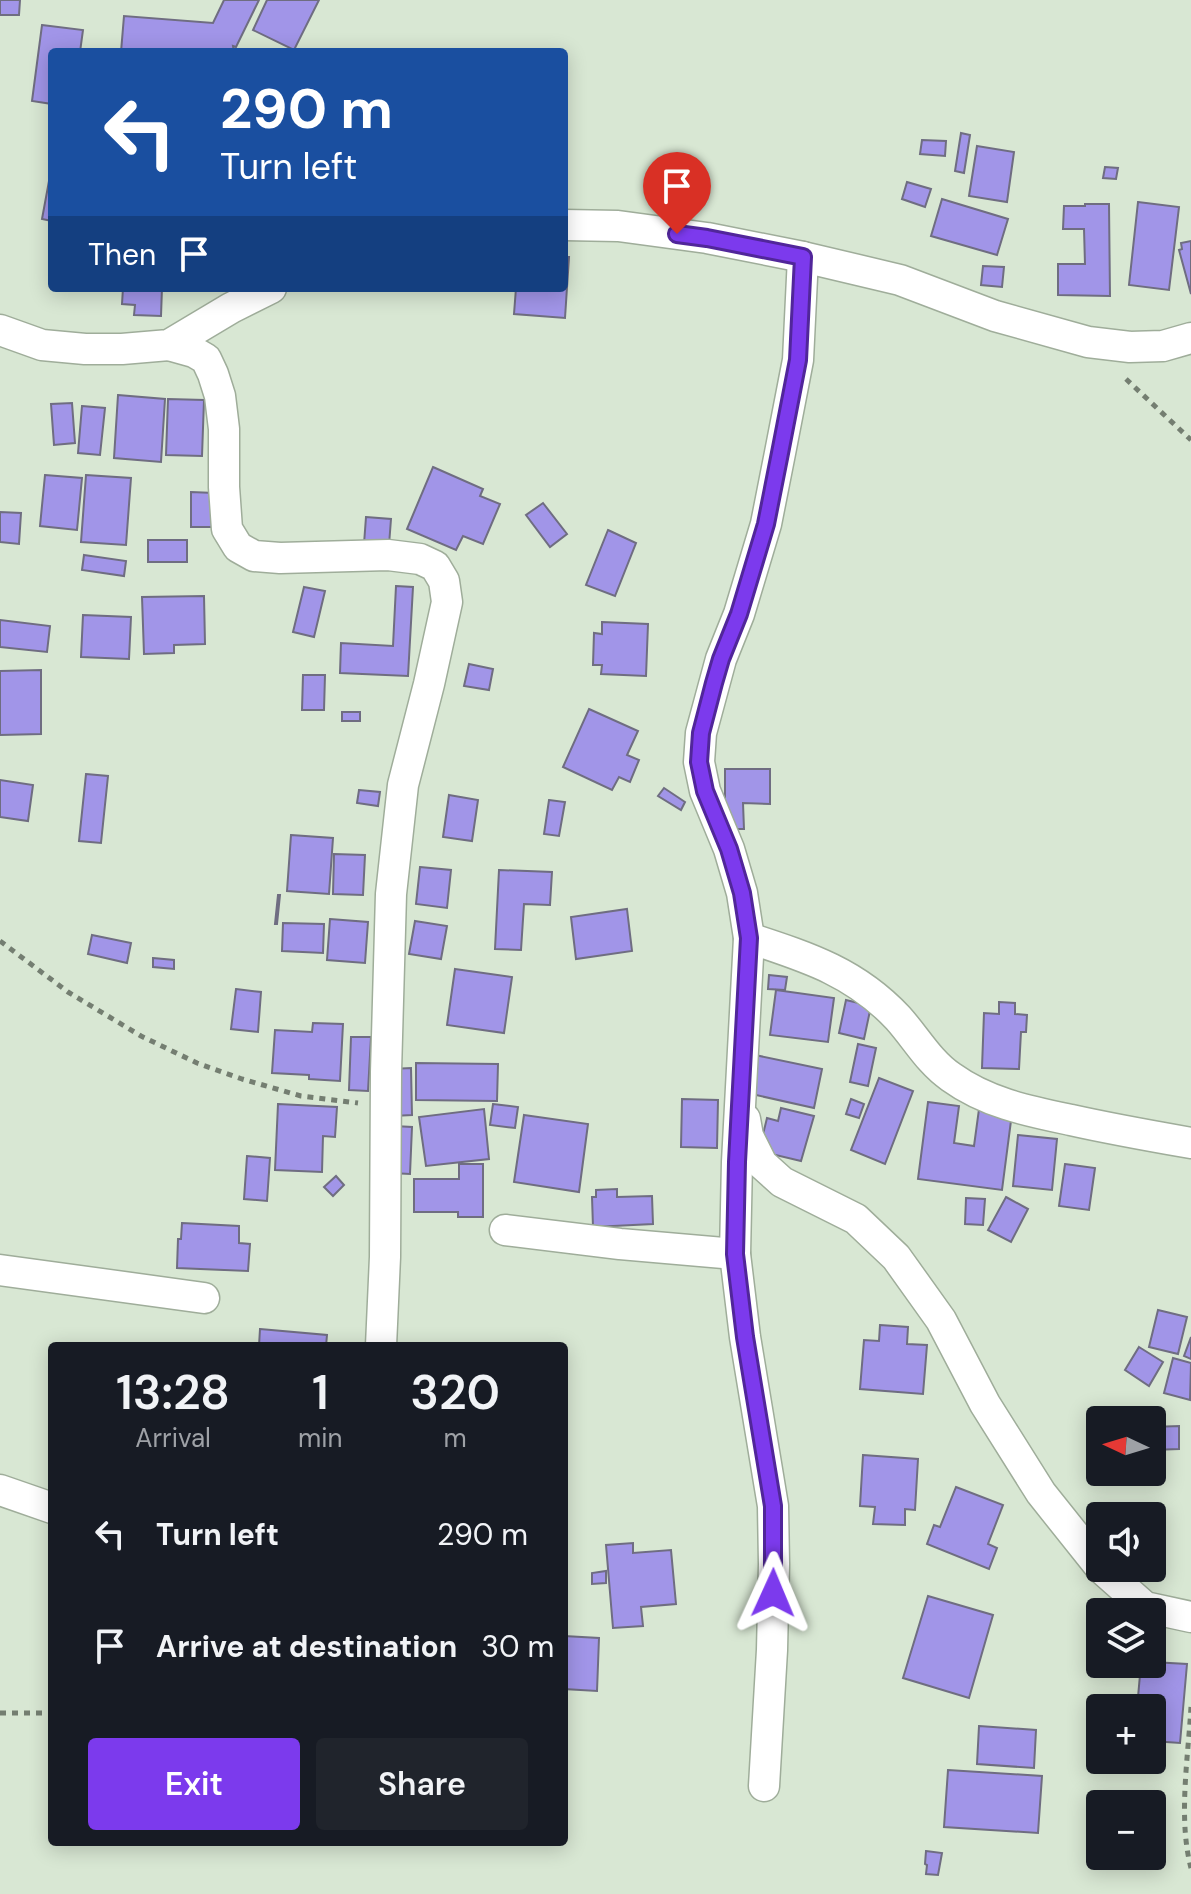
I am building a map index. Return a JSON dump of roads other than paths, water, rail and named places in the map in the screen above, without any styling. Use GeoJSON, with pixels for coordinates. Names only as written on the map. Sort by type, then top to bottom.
{"type":"FeatureCollection","features":[{"type":"Feature","properties":{"kind":"street"},"geometry":{"type":"LineString","coordinates":[[568,225],[618,226],[707,238],[803,257],[900,280],[995,316],[1088,342],[1130,347],[1163,346],[1191,338]]}},
{"type":"Feature","properties":{"kind":"street"},"geometry":{"type":"LineString","coordinates":[[764,1786],[772,1650],[773,1506],[745,1337],[735,1254],[749,938],[742,893],[729,849],[705,791],[699,762],[701,733],[721,659],[739,614],[766,524],[798,360],[803,257]]}},
{"type":"Feature","properties":{"kind":"street"},"geometry":{"type":"LineString","coordinates":[[169,345],[263,292]]}},
{"type":"Feature","properties":{"kind":"street"},"geometry":{"type":"LineString","coordinates":[[0,330],[42,345],[85,349],[169,345],[194,352],[206,359],[220,396],[227,529],[238,547],[254,556],[267,557],[388,555],[420,559],[435,566],[444,581],[447,602],[403,785],[396,832],[391,894],[381,1342]]}},
{"type":"Feature","properties":{"kind":"street"},"geometry":{"type":"LineString","coordinates":[[749,938],[808,957],[851,980],[897,1018],[949,1076],[997,1103],[1125,1132],[1191,1143]]}},
{"type":"Feature","properties":{"kind":"street"},"geometry":{"type":"LineString","coordinates":[[740,1097],[748,1136],[762,1164],[782,1182],[856,1219],[896,1257],[941,1320],[985,1404],[1041,1493],[1086,1548]]}},
{"type":"Feature","properties":{"kind":"street"},"geometry":{"type":"LineString","coordinates":[[505,1230],[634,1246],[735,1254]]}},
{"type":"Feature","properties":{"kind":"street"},"geometry":{"type":"LineString","coordinates":[[0,1270],[204,1298]]}},
{"type":"Feature","properties":{"kind":"street"},"geometry":{"type":"LineString","coordinates":[[0,1490],[48,1507]]}},
{"type":"Feature","properties":{"kind":"street"},"geometry":{"type":"LineString","coordinates":[[1118,1582],[1145,1607],[1191,1617]]}}]}
